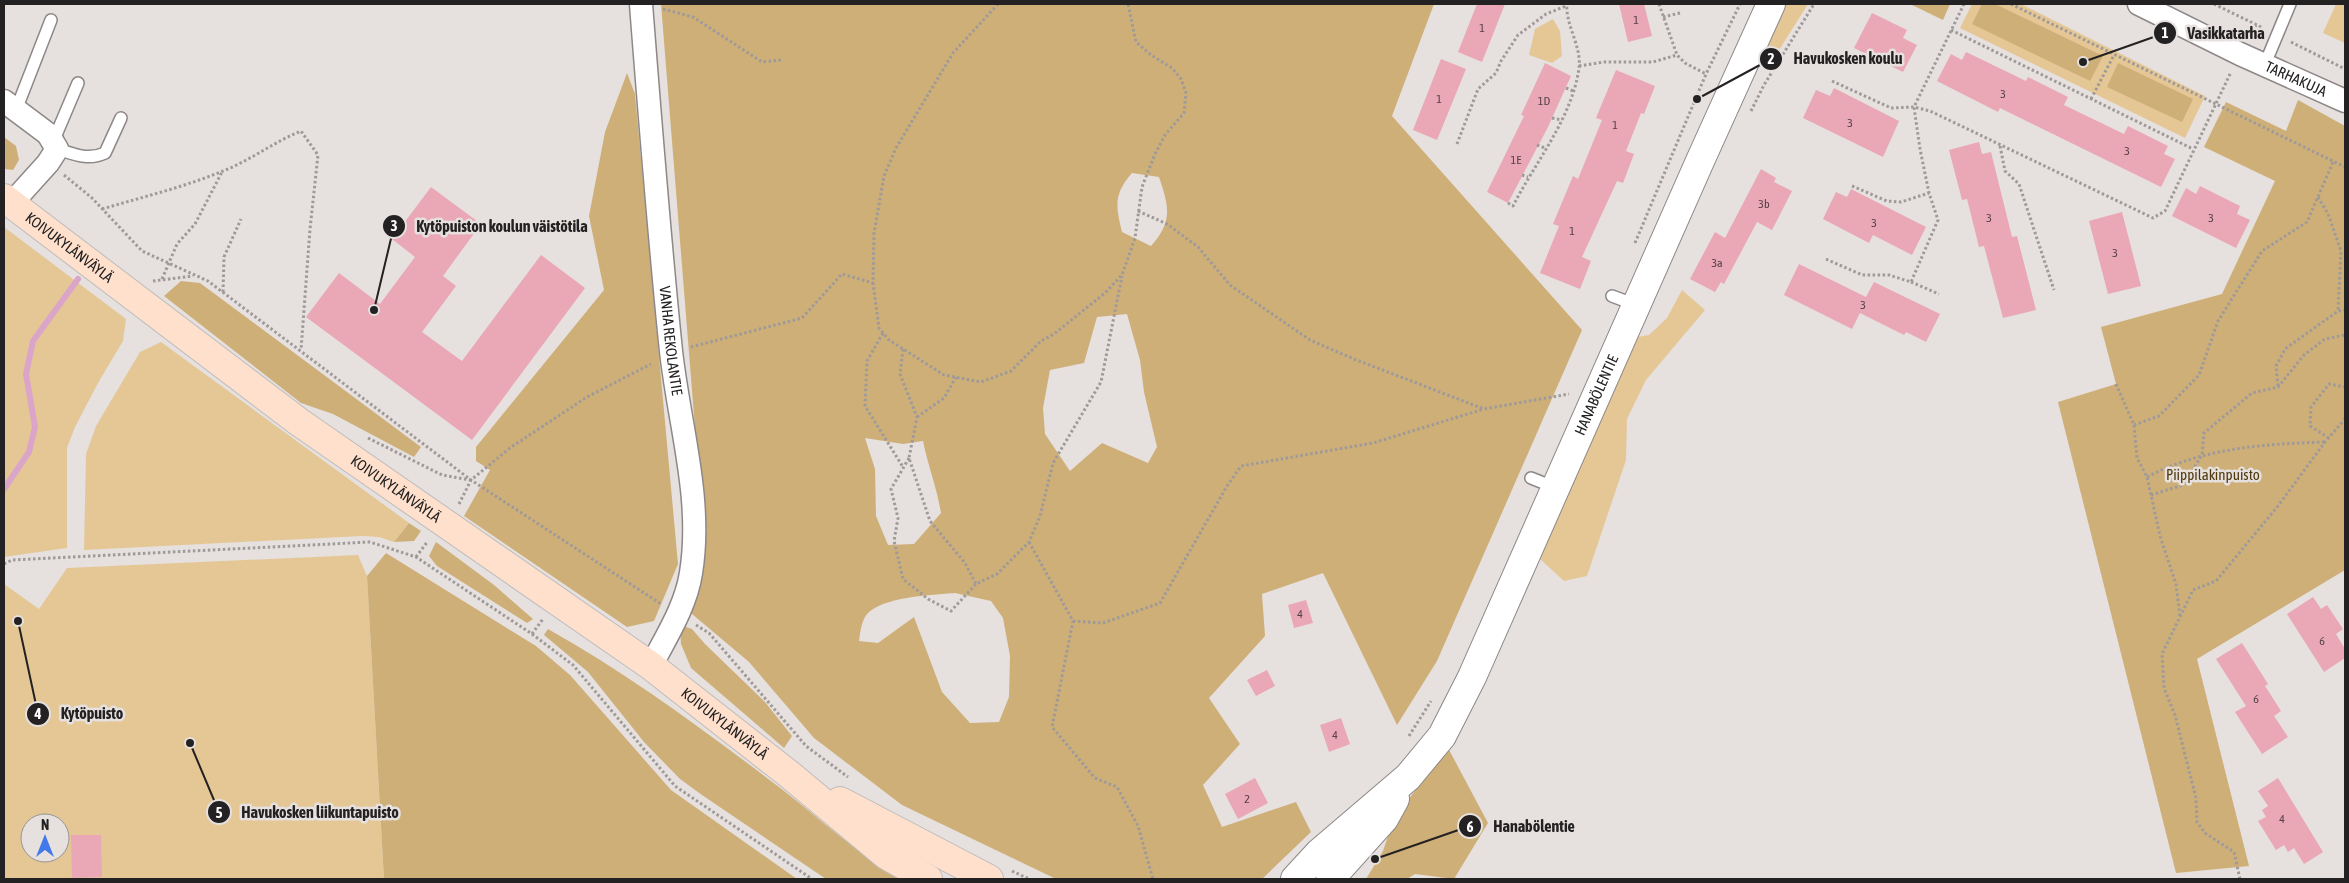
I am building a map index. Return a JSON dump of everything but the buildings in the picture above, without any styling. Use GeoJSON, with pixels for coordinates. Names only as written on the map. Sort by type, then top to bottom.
{"type":"FeatureCollection","features":[{"type":"Feature","properties":{"kind":"main road","name":"HANABÖLENTIE"},"geometry":{"type":"LineString","coordinates":[[1295,879],[1319,853],[1408,777],[1442,736],[1472,677],[1543,483],[1624,300],[1771,4]]}},
{"type":"Feature","properties":{"kind":"main road","name":"KOIVUKYLÄNVÄYLÄ"},"geometry":{"type":"LineString","coordinates":[[8,201],[299,422],[651,666],[790,775],[886,854],[928,879]]}},
{"type":"Feature","properties":{"kind":"main road","name":"KOIVUKYLÄNVÄYLÄ"},"geometry":{"type":"LineString","coordinates":[[790,775],[997,873]]}},
{"type":"Feature","properties":{"kind":"main road","name":"HANABÖLENTIE"},"geometry":{"type":"LineString","coordinates":[[1330,879],[1384,819],[1408,777]]}},
{"type":"Feature","properties":{"kind":"street","name":"TARHAKUJA"},"geometry":{"type":"LineString","coordinates":[[2139,4],[2240,54],[2345,101]]}},
{"type":"Feature","properties":{"kind":"street","name":"VANHA REKOLANTIE"},"geometry":{"type":"LineString","coordinates":[[648,5],[672,352],[694,508],[694,545],[691,575],[678,615],[651,666]]}},
{"type":"Feature","properties":{"kind":"street"},"geometry":{"type":"LineString","coordinates":[[8,201],[53,151],[48,134],[10,106]]}},
{"type":"Feature","properties":{"kind":"lane"},"geometry":{"type":"LineString","coordinates":[[2265,64],[2290,4]]}},
{"type":"Feature","properties":{"kind":"lane"},"geometry":{"type":"LineString","coordinates":[[10,106],[51,20]]}},
{"type":"Feature","properties":{"kind":"lane"},"geometry":{"type":"LineString","coordinates":[[78,82],[53,151],[95,158],[105,153],[121,118]]}},
{"type":"Feature","properties":{"kind":"path"},"geometry":{"type":"LineString","coordinates":[[998,4],[953,53],[896,148],[884,176],[874,233],[873,283],[879,328],[889,340],[944,375],[981,382],[1011,370],[1041,341],[1054,334],[1105,293],[1122,275]]}},
{"type":"Feature","properties":{"kind":"path"},"geometry":{"type":"LineString","coordinates":[[903,349],[900,374],[917,417],[909,458],[891,489],[898,518],[894,541],[903,579],[928,599],[951,611],[976,584],[997,574],[1029,542],[1040,516],[1053,463],[1101,382],[1106,346],[1122,275],[1134,238],[1142,187],[1165,135],[1184,113],[1186,93],[1181,79],[1172,68],[1151,55],[1136,42],[1128,4]]}},
{"type":"Feature","properties":{"kind":"path"},"geometry":{"type":"LineString","coordinates":[[1659,4],[1677,55],[1685,63],[1706,74]]}},
{"type":"Feature","properties":{"kind":"path"},"geometry":{"type":"LineString","coordinates":[[1631,252],[1706,74],[1740,4]]}},
{"type":"Feature","properties":{"kind":"path"},"geometry":{"type":"LineString","coordinates":[[1748,118],[1764,85],[1814,4]]}},
{"type":"Feature","properties":{"kind":"path"},"geometry":{"type":"LineString","coordinates":[[1910,282],[1938,220],[1929,193],[1914,107],[1964,4]]}},
{"type":"Feature","properties":{"kind":"path"},"geometry":{"type":"LineString","coordinates":[[2011,4],[2345,167]]}},
{"type":"Feature","properties":{"kind":"path"},"geometry":{"type":"LineString","coordinates":[[648,5],[693,17],[762,62],[781,60]]}},
{"type":"Feature","properties":{"kind":"path"},"geometry":{"type":"LineString","coordinates":[[1457,144],[1478,90],[1496,74],[1501,61],[1518,35],[1546,14],[1567,5],[1580,66],[1573,91],[1562,120],[1513,206],[1508,203]]}},
{"type":"Feature","properties":{"kind":"path"},"geometry":{"type":"LineString","coordinates":[[1663,17],[1680,13]]}},
{"type":"Feature","properties":{"kind":"path"},"geometry":{"type":"LineString","coordinates":[[1832,81],[1891,108],[1914,107],[1930,111],[2153,218],[2165,211],[2193,148],[2256,25]]}},
{"type":"Feature","properties":{"kind":"path"},"geometry":{"type":"LineString","coordinates":[[1951,30],[2193,148]]}},
{"type":"Feature","properties":{"kind":"path"},"geometry":{"type":"LineString","coordinates":[[1580,66],[1604,62],[1653,62],[1677,55]]}},
{"type":"Feature","properties":{"kind":"path"},"geometry":{"type":"LineString","coordinates":[[2091,98],[2114,55]]}},
{"type":"Feature","properties":{"kind":"path"},"geometry":{"type":"LineString","coordinates":[[1566,88],[1573,91]]}},
{"type":"Feature","properties":{"kind":"path"},"geometry":{"type":"LineString","coordinates":[[1552,118],[1562,120]]}},
{"type":"Feature","properties":{"kind":"path"},"geometry":{"type":"LineString","coordinates":[[102,209],[222,172],[253,158],[279,140],[301,131],[318,156],[310,230],[301,350]]}},
{"type":"Feature","properties":{"kind":"path"},"geometry":{"type":"LineString","coordinates":[[1537,145],[1545,148]]}},
{"type":"Feature","properties":{"kind":"path"},"geometry":{"type":"LineString","coordinates":[[2000,145],[2005,171],[2020,184],[2054,290]]}},
{"type":"Feature","properties":{"kind":"path"},"geometry":{"type":"LineString","coordinates":[[53,151],[92,198],[142,251],[208,281],[471,480],[678,615],[709,633],[806,746],[851,780]]}},
{"type":"Feature","properties":{"kind":"path"},"geometry":{"type":"LineString","coordinates":[[2134,425],[2159,416],[2199,375],[2218,320],[2262,251],[2307,222],[2333,162]]}},
{"type":"Feature","properties":{"kind":"path"},"geometry":{"type":"LineString","coordinates":[[162,279],[176,244],[196,224],[222,172]]}},
{"type":"Feature","properties":{"kind":"path"},"geometry":{"type":"LineString","coordinates":[[1522,175],[1528,177]]}},
{"type":"Feature","properties":{"kind":"path"},"geometry":{"type":"LineString","coordinates":[[1852,186],[1888,201],[1901,202],[1929,193]]}},
{"type":"Feature","properties":{"kind":"path"},"geometry":{"type":"LineString","coordinates":[[2318,196],[2328,214],[2340,251],[2338,312]]}},
{"type":"Feature","properties":{"kind":"path"},"geometry":{"type":"LineString","coordinates":[[1138,211],[1167,224],[1198,247],[1230,285],[1310,340],[1407,381],[1484,409]]}},
{"type":"Feature","properties":{"kind":"path"},"geometry":{"type":"LineString","coordinates":[[223,292],[224,257],[241,219]]}},
{"type":"Feature","properties":{"kind":"path"},"geometry":{"type":"LineString","coordinates":[[1826,259],[1862,275],[1889,275],[1939,294]]}},
{"type":"Feature","properties":{"kind":"path"},"geometry":{"type":"LineString","coordinates":[[458,507],[471,480],[510,448],[587,397],[672,352],[802,318],[842,274],[873,283]]}},
{"type":"Feature","properties":{"kind":"path"},"geometry":{"type":"LineString","coordinates":[[132,296],[155,280],[195,275]]}},
{"type":"Feature","properties":{"kind":"path"},"geometry":{"type":"LineString","coordinates":[[2278,387],[2276,366],[2285,349],[2338,312],[2345,310]]}},
{"type":"Feature","properties":{"kind":"path"},"geometry":{"type":"LineString","coordinates":[[883,333],[867,361],[865,406],[903,468]]}},
{"type":"Feature","properties":{"kind":"path"},"geometry":{"type":"LineString","coordinates":[[2152,495],[2183,485],[2202,455],[2204,433],[2252,394],[2278,387],[2304,355],[2325,339],[2345,335]]}},
{"type":"Feature","properties":{"kind":"path"},"geometry":{"type":"LineString","coordinates":[[917,417],[944,398],[956,377]]}},
{"type":"Feature","properties":{"kind":"path"},"geometry":{"type":"LineString","coordinates":[[2116,384],[2134,425],[2137,458],[2147,477],[2152,495],[2160,536],[2176,584],[2180,617]]}},
{"type":"Feature","properties":{"kind":"path"},"geometry":{"type":"LineString","coordinates":[[2329,438],[2310,426],[2311,407],[2329,384],[2345,387]]}},
{"type":"Feature","properties":{"kind":"path"},"geometry":{"type":"LineString","coordinates":[[1565,402],[1573,385]]}},
{"type":"Feature","properties":{"kind":"path"},"geometry":{"type":"LineString","coordinates":[[1073,621],[1103,623],[1160,603],[1226,486],[1241,466],[1373,443],[1484,409],[1569,394]]}},
{"type":"Feature","properties":{"kind":"path"},"geometry":{"type":"LineString","coordinates":[[2240,879],[2234,852],[2205,833],[2197,822],[2196,798],[2175,714],[2164,688],[2162,654],[2193,590],[2216,581],[2278,506],[2325,442],[2345,420]]}},
{"type":"Feature","properties":{"kind":"path"},"geometry":{"type":"LineString","coordinates":[[362,435],[442,475],[471,480]]}},
{"type":"Feature","properties":{"kind":"path"},"geometry":{"type":"LineString","coordinates":[[2147,477],[2169,466],[2202,455],[2269,444],[2325,442]]}},
{"type":"Feature","properties":{"kind":"path"},"geometry":{"type":"LineString","coordinates":[[909,458],[930,521],[965,563],[976,584]]}},
{"type":"Feature","properties":{"kind":"path"},"geometry":{"type":"LineString","coordinates":[[416,557],[428,541]]}},
{"type":"Feature","properties":{"kind":"path"},"geometry":{"type":"LineString","coordinates":[[4,564],[12,560],[370,542],[416,557],[532,634],[573,665],[675,786],[812,879]]}},
{"type":"Feature","properties":{"kind":"path"},"geometry":{"type":"LineString","coordinates":[[1029,542],[1073,621],[1052,727],[1095,778],[1117,787],[1138,826],[1153,879]]}},
{"type":"Feature","properties":{"kind":"path"},"geometry":{"type":"LineString","coordinates":[[532,634],[543,619]]}},
{"type":"Feature","properties":{"kind":"path"},"geometry":{"type":"LineString","coordinates":[[1404,743],[1435,695]]}},
{"type":"Feature","properties":{"kind":"path"},"geometry":{"type":"LineString","coordinates":[[997,873],[1029,879]]}},
{"type":"Feature","properties":{"kind":"shaded area"},"geometry":{"type":"Polygon","coordinates":[[[1785,4],[1808,4],[1776,55],[1763,52],[1785,4]]]}},
{"type":"Feature","properties":{"kind":"shaded area"},"geometry":{"type":"Polygon","coordinates":[[[1972,4],[2021,4],[2205,96],[2185,138],[1960,28],[1972,4]]]}},
{"type":"Feature","properties":{"kind":"shaded area"},"geometry":{"type":"Polygon","coordinates":[[[2336,4],[2345,4],[2345,43],[2323,33],[2336,4]]]}},
{"type":"Feature","properties":{"kind":"shaded area"},"geometry":{"type":"Polygon","coordinates":[[[1553,19],[1560,31],[1562,56],[1552,63],[1529,55],[1535,29],[1553,19]]]}},
{"type":"Feature","properties":{"kind":"shaded area"},"geometry":{"type":"Polygon","coordinates":[[[4,227],[126,319],[123,341],[98,383],[75,427],[67,448],[67,548],[4,557],[4,227]]]}},
{"type":"Feature","properties":{"kind":"shaded area"},"geometry":{"type":"Polygon","coordinates":[[[1682,290],[1705,310],[1646,380],[1627,419],[1626,460],[1587,576],[1564,581],[1539,558],[1637,337],[1649,335],[1667,318],[1682,290]]]}},
{"type":"Feature","properties":{"kind":"shaded area"},"geometry":{"type":"Polygon","coordinates":[[[161,342],[409,523],[394,542],[379,537],[362,536],[84,550],[86,454],[96,426],[140,352],[161,342]]]}},
{"type":"Feature","properties":{"kind":"shaded area"},"geometry":{"type":"Polygon","coordinates":[[[358,555],[367,576],[384,879],[4,879],[4,584],[39,609],[67,568],[358,555]]]}},
{"type":"Feature","properties":{"kind":"green space"},"geometry":{"type":"Polygon","coordinates":[[[661,4],[1434,4],[1392,116],[1582,330],[1437,661],[1397,725],[1323,573],[1262,594],[1265,636],[1209,698],[1240,744],[1203,785],[1222,827],[1296,802],[1311,832],[1262,879],[1056,879],[902,805],[814,738],[749,662],[692,614],[691,609],[704,540],[661,4]],[[1132,173],[1119,194],[1118,201],[1118,215],[1122,232],[1151,246],[1163,229],[1167,213],[1167,205],[1159,177],[1132,173]],[[1127,314],[1097,317],[1084,363],[1050,370],[1043,408],[1045,434],[1070,471],[1102,443],[1148,463],[1157,447],[1144,392],[1140,360],[1127,314]],[[865,438],[875,469],[876,516],[888,545],[914,544],[941,513],[923,441],[903,444],[865,438]],[[955,593],[892,601],[870,611],[861,627],[859,641],[878,643],[914,617],[942,692],[970,723],[999,722],[1009,697],[1010,656],[1003,618],[991,601],[955,593]]]}},
{"type":"Feature","properties":{"kind":"green space"},"geometry":{"type":"Polygon","coordinates":[[[1910,4],[1950,4],[1943,20],[1910,4]]]}},
{"type":"Feature","properties":{"kind":"green space"},"geometry":{"type":"Polygon","coordinates":[[[1982,4],[1995,4],[2103,56],[2090,81],[1972,24],[1982,4]]]}},
{"type":"Feature","properties":{"kind":"green space"},"geometry":{"type":"Polygon","coordinates":[[[2118,63],[2193,99],[2182,122],[2107,87],[2118,63]]]}},
{"type":"Feature","properties":{"kind":"green space"},"geometry":{"type":"Polygon","coordinates":[[[627,73],[635,94],[678,564],[654,621],[627,627],[464,516],[490,470],[476,461],[476,447],[604,290],[589,216],[605,132],[627,73]]]}},
{"type":"Feature","properties":{"kind":"green space","name":"Piippilakinpuisto"},"geometry":{"type":"Polygon","coordinates":[[[2298,100],[2345,126],[2345,570],[2197,659],[2249,866],[2176,873],[2058,402],[2116,384],[2101,327],[2222,294],[2275,181],[2204,147],[2226,102],[2286,131],[2298,100]]]}},
{"type":"Feature","properties":{"kind":"green space"},"geometry":{"type":"Polygon","coordinates":[[[4,137],[16,146],[19,160],[13,170],[4,169],[4,137]]]}},
{"type":"Feature","properties":{"kind":"green space"},"geometry":{"type":"Polygon","coordinates":[[[181,281],[200,283],[421,447],[414,457],[333,414],[301,403],[164,296],[181,281]]]}},
{"type":"Feature","properties":{"kind":"green space"},"geometry":{"type":"Polygon","coordinates":[[[409,523],[421,531],[414,541],[394,542],[409,523]]]}},
{"type":"Feature","properties":{"kind":"green space"},"geometry":{"type":"Polygon","coordinates":[[[436,542],[494,585],[533,619],[527,623],[437,566],[429,556],[436,542]]]}},
{"type":"Feature","properties":{"kind":"green space"},"geometry":{"type":"Polygon","coordinates":[[[386,553],[536,646],[570,675],[671,790],[797,879],[384,879],[367,576],[386,553]]]}},
{"type":"Feature","properties":{"kind":"green space"},"geometry":{"type":"Polygon","coordinates":[[[683,626],[692,629],[765,702],[792,736],[784,748],[691,668],[681,644],[680,629],[683,626]]]}},
{"type":"Feature","properties":{"kind":"green space"},"geometry":{"type":"Polygon","coordinates":[[[548,629],[608,665],[666,704],[779,787],[853,847],[900,879],[826,879],[702,795],[680,779],[644,742],[588,672],[544,635],[548,629]]]}},
{"type":"Feature","properties":{"kind":"green space"},"geometry":{"type":"Polygon","coordinates":[[[1447,746],[1488,823],[1454,879],[1415,874],[1407,879],[1366,879],[1383,851],[1393,821],[1447,746]]]}},
{"type":"Feature","properties":{"kind":"waterway"},"geometry":{"type":"LineString","coordinates":[[4,489],[29,452],[35,427],[26,374],[33,341],[78,279]]}},
{"type":"Feature","properties":{"kind":"place","name":"Vasikkatarha"},"geometry":{"type":"Point","coordinates":[2083,62]}},
{"type":"Feature","properties":{"kind":"place","name":"Havukosken koulu"},"geometry":{"type":"Point","coordinates":[1697,99]}},
{"type":"Feature","properties":{"kind":"place","name":"Kytöpuiston koulun väistötila"},"geometry":{"type":"Point","coordinates":[374,310]}},
{"type":"Feature","properties":{"kind":"place","name":"Kytöpuisto"},"geometry":{"type":"Point","coordinates":[18,621]}},
{"type":"Feature","properties":{"kind":"place","name":"Havukosken liikuntapuisto"},"geometry":{"type":"Point","coordinates":[190,743]}},
{"type":"Feature","properties":{"kind":"place","name":"Hanabölentie"},"geometry":{"type":"Point","coordinates":[1375,859]}}]}
